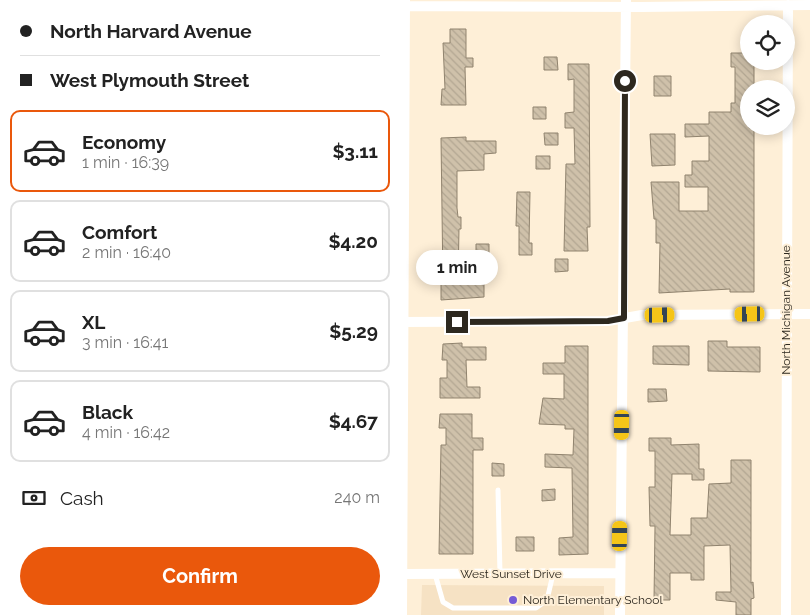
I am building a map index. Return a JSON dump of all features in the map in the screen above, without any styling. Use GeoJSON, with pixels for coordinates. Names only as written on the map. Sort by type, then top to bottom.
{"type":"FeatureCollection","features":[{"type":"Feature","properties":{"kind":"street"},"geometry":{"type":"LineString","coordinates":[[402,615],[403,4],[792,3],[810,5]]}},
{"type":"Feature","properties":{"kind":"street","name":"North Michigan Avenue"},"geometry":{"type":"LineString","coordinates":[[786,615],[786,314],[792,3]]}},
{"type":"Feature","properties":{"kind":"street"},"geometry":{"type":"LineString","coordinates":[[620,615],[626,4]]}},
{"type":"Feature","properties":{"kind":"street"},"geometry":{"type":"LineString","coordinates":[[402,322],[608,321],[642,316],[810,314]]}},
{"type":"Feature","properties":{"kind":"street","name":"West Sunset Drive"},"geometry":{"type":"LineString","coordinates":[[403,574],[620,574]]}},
{"type":"Feature","properties":{"kind":"lane"},"geometry":{"type":"LineString","coordinates":[[498,490],[500,574]]}},
{"type":"Feature","properties":{"kind":"lane"},"geometry":{"type":"LineString","coordinates":[[436,574],[443,602],[452,608],[536,608],[547,600],[553,574]]}},
{"type":"Feature","properties":{"kind":"shaded area","name":"North Elementary School"},"geometry":{"type":"Polygon","coordinates":[[[422,585],[604,586],[604,615],[421,615],[422,585]]]}},
{"type":"Feature","properties":{"kind":"building"},"geometry":{"type":"Polygon","coordinates":[[[450,29],[466,29],[466,58],[473,58],[473,67],[465,67],[466,105],[441,105],[442,89],[445,89],[443,43],[450,43],[450,29]]]}},
{"type":"Feature","properties":{"kind":"building"},"geometry":{"type":"Polygon","coordinates":[[[731,53],[740,53],[740,70],[754,70],[754,80],[740,80],[740,135],[754,135],[754,292],[730,292],[730,289],[659,293],[660,243],[656,243],[656,219],[654,219],[651,182],[679,182],[679,211],[708,211],[708,187],[685,187],[685,175],[692,175],[692,161],[709,161],[709,136],[685,137],[685,124],[709,124],[709,112],[731,112],[731,103],[735,103],[735,67],[731,67],[731,53]]]}},
{"type":"Feature","properties":{"kind":"building"},"geometry":{"type":"Polygon","coordinates":[[[544,57],[557,57],[558,70],[544,70],[544,57]]]}},
{"type":"Feature","properties":{"kind":"building"},"geometry":{"type":"Polygon","coordinates":[[[568,64],[589,64],[590,227],[587,227],[588,251],[564,251],[566,164],[575,164],[574,128],[565,128],[565,113],[574,112],[574,79],[568,80],[568,64]]]}},
{"type":"Feature","properties":{"kind":"building"},"geometry":{"type":"Polygon","coordinates":[[[654,76],[671,76],[671,96],[654,96],[654,76]]]}},
{"type":"Feature","properties":{"kind":"building"},"geometry":{"type":"Polygon","coordinates":[[[533,107],[546,107],[546,119],[533,119],[533,107]]]}},
{"type":"Feature","properties":{"kind":"building"},"geometry":{"type":"Polygon","coordinates":[[[544,133],[558,133],[558,145],[545,145],[544,133]]]}},
{"type":"Feature","properties":{"kind":"building"},"geometry":{"type":"Polygon","coordinates":[[[650,134],[675,134],[675,165],[652,166],[650,134]]]}},
{"type":"Feature","properties":{"kind":"building"},"geometry":{"type":"Polygon","coordinates":[[[466,137],[466,141],[496,141],[496,153],[484,154],[484,170],[457,171],[457,208],[458,217],[461,217],[458,283],[484,283],[484,297],[441,300],[441,284],[443,284],[441,138],[466,137]]]}},
{"type":"Feature","properties":{"kind":"building"},"geometry":{"type":"Polygon","coordinates":[[[536,156],[550,156],[550,169],[536,169],[536,156]]]}},
{"type":"Feature","properties":{"kind":"building"},"geometry":{"type":"Polygon","coordinates":[[[517,192],[530,192],[529,243],[532,243],[532,255],[519,255],[519,226],[516,226],[517,192]]]}},
{"type":"Feature","properties":{"kind":"building"},"geometry":{"type":"Polygon","coordinates":[[[476,244],[489,244],[489,256],[476,256],[476,244]]]}},
{"type":"Feature","properties":{"kind":"building"},"geometry":{"type":"Polygon","coordinates":[[[555,259],[568,259],[568,271],[555,272],[555,259]]]}},
{"type":"Feature","properties":{"kind":"building"},"geometry":{"type":"Polygon","coordinates":[[[708,341],[727,341],[727,347],[760,347],[760,372],[708,371],[708,341]]]}},
{"type":"Feature","properties":{"kind":"building"},"geometry":{"type":"Polygon","coordinates":[[[462,343],[462,347],[486,347],[486,360],[466,360],[467,387],[480,387],[480,398],[440,398],[440,378],[447,378],[447,360],[442,360],[443,344],[462,343]]]}},
{"type":"Feature","properties":{"kind":"building"},"geometry":{"type":"Polygon","coordinates":[[[565,346],[588,346],[588,554],[559,555],[559,538],[573,537],[572,468],[545,467],[545,454],[573,455],[574,429],[565,429],[565,425],[539,424],[543,398],[564,399],[564,374],[543,374],[543,363],[565,363],[565,346]]]}},
{"type":"Feature","properties":{"kind":"building"},"geometry":{"type":"Polygon","coordinates":[[[653,346],[689,346],[689,365],[653,364],[653,346]]]}},
{"type":"Feature","properties":{"kind":"building"},"geometry":{"type":"Polygon","coordinates":[[[648,389],[666,389],[667,401],[648,402],[648,389]]]}},
{"type":"Feature","properties":{"kind":"building"},"geometry":{"type":"Polygon","coordinates":[[[440,414],[472,414],[472,438],[483,438],[483,450],[473,450],[473,554],[439,554],[441,445],[446,445],[446,428],[439,428],[440,414]]]}},
{"type":"Feature","properties":{"kind":"building"},"geometry":{"type":"Polygon","coordinates":[[[649,438],[671,438],[671,445],[699,444],[699,469],[704,469],[704,480],[692,480],[692,474],[672,474],[670,535],[691,535],[691,518],[707,518],[709,484],[731,483],[731,460],[751,460],[751,583],[753,582],[754,598],[751,599],[751,615],[736,615],[736,602],[716,600],[716,592],[731,592],[730,545],[704,546],[704,580],[691,580],[691,573],[670,573],[670,600],[654,600],[655,526],[650,526],[649,487],[655,487],[655,451],[649,451],[649,438]]]}},
{"type":"Feature","properties":{"kind":"building"},"geometry":{"type":"Polygon","coordinates":[[[492,463],[504,464],[504,476],[492,476],[492,463]]]}},
{"type":"Feature","properties":{"kind":"building"},"geometry":{"type":"Polygon","coordinates":[[[555,489],[555,500],[542,501],[542,490],[555,489]]]}},
{"type":"Feature","properties":{"kind":"building"},"geometry":{"type":"Polygon","coordinates":[[[516,537],[534,537],[534,551],[516,551],[516,537]]]}},
{"type":"Feature","properties":{"kind":"place","name":"North Elementary School"},"geometry":{"type":"Point","coordinates":[513,600]}},
{"type":"Feature","properties":{"kind":"route"},"geometry":{"type":"LineString","coordinates":[[457,322],[608,321],[624,318],[625,81]]}}]}
